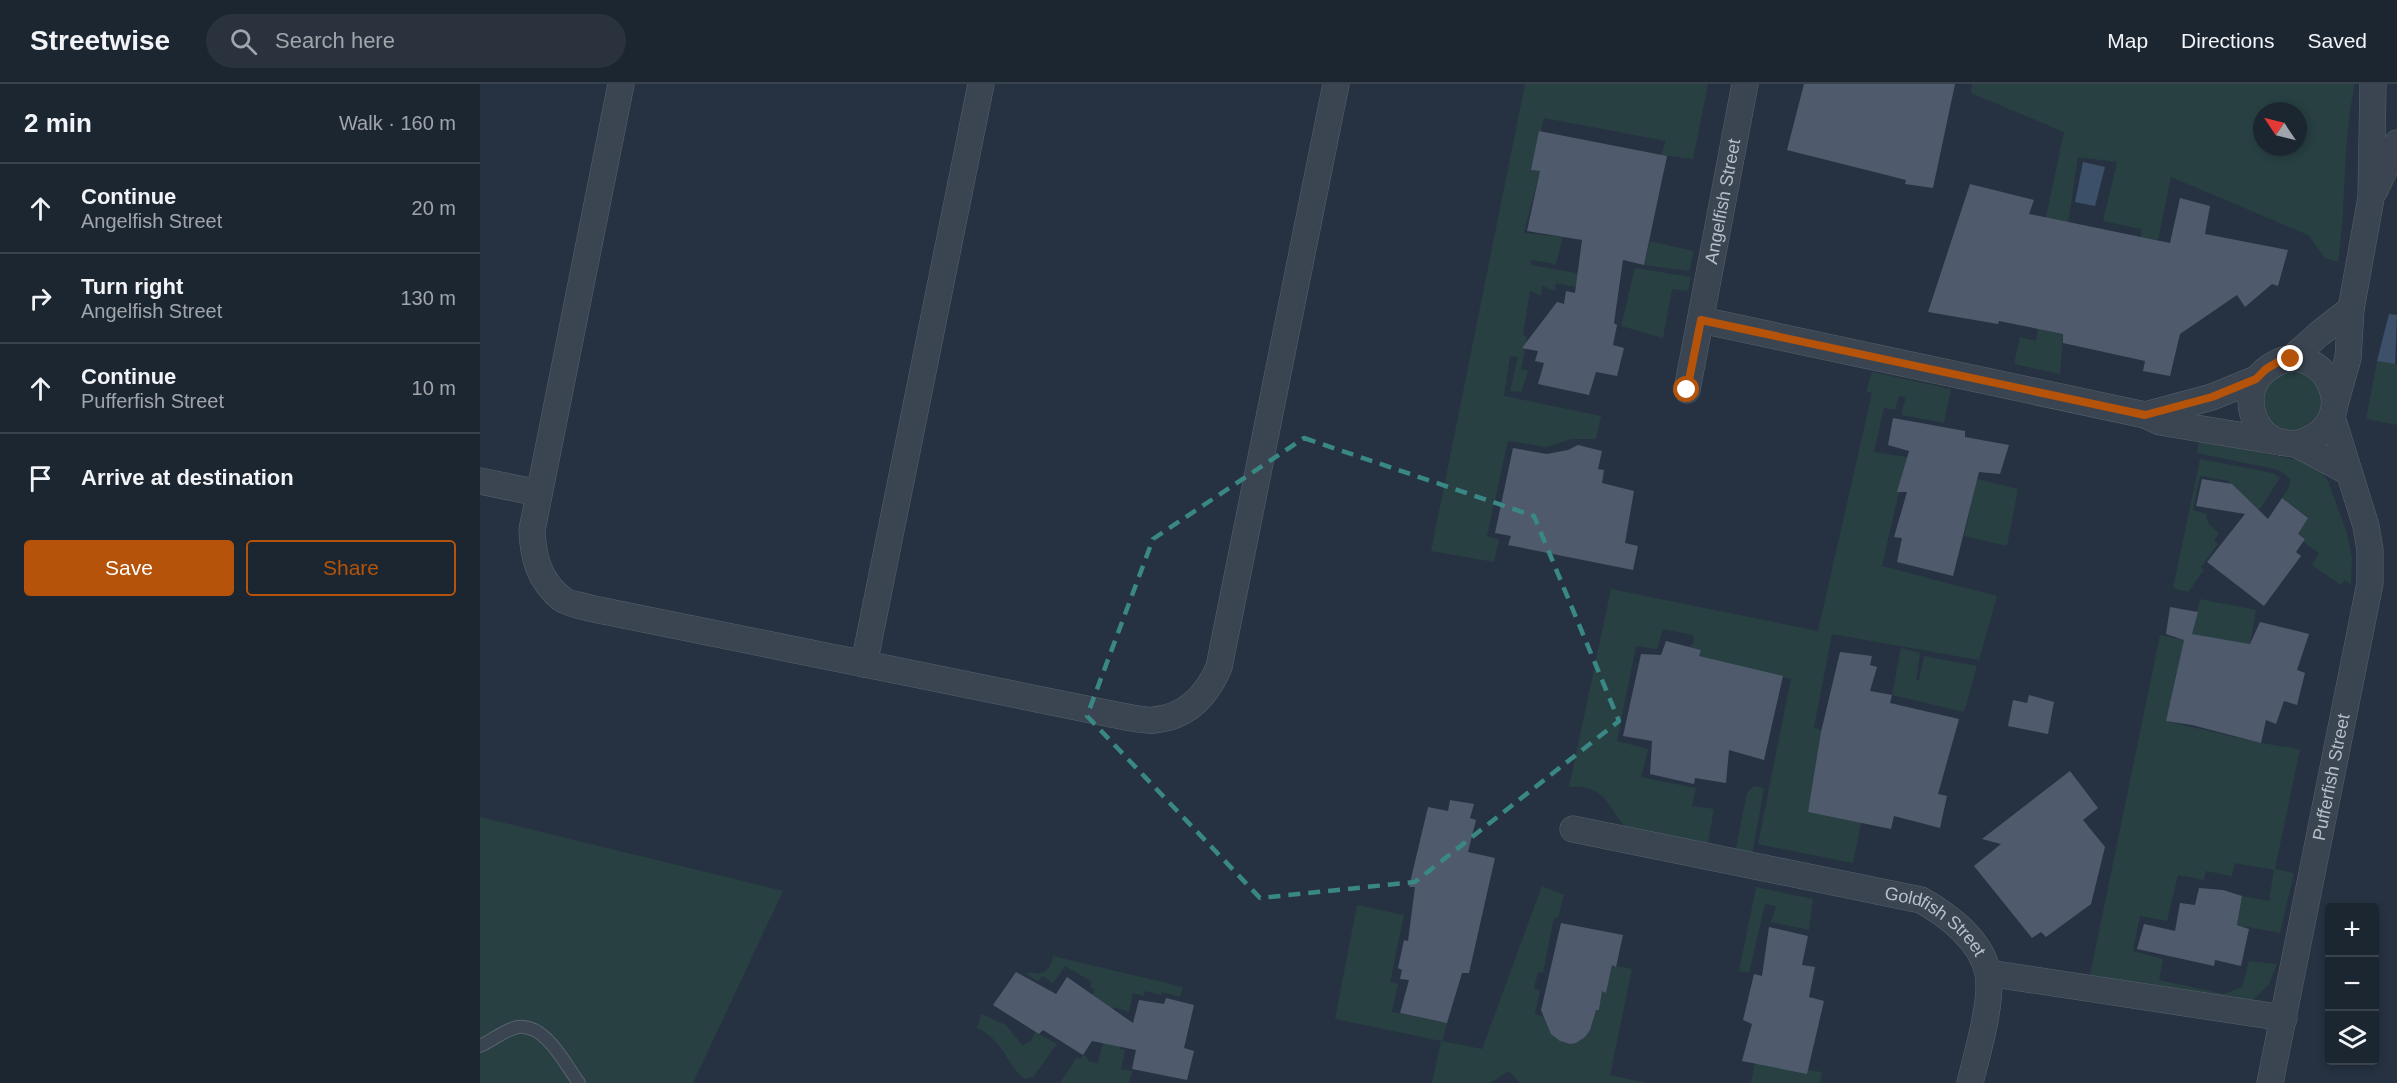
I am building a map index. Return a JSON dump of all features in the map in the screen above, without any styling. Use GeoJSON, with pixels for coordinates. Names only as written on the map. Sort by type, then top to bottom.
{"type":"FeatureCollection","features":[{"type":"Feature","properties":{"kind":"street"},"geometry":{"type":"LineString","coordinates":[[621,84],[532,530],[532,549],[537,567],[563,600],[589,608],[1152,720],[1173,716],[1198,700],[1211,687],[1219,666],[1336,84]]}},
{"type":"Feature","properties":{"kind":"street"},"geometry":{"type":"LineString","coordinates":[[864,664],[981,84]]}},
{"type":"Feature","properties":{"kind":"street","name":"Angelfish Street"},"geometry":{"type":"LineString","coordinates":[[1687,390],[1745,84]]}},
{"type":"Feature","properties":{"kind":"street"},"geometry":{"type":"LineString","coordinates":[[1701,320],[2145,415],[2160,422],[2288,443],[2311,440],[2324,431],[2334,411],[2348,358],[2351,309],[2371,198],[2373,84]]}},
{"type":"Feature","properties":{"kind":"street"},"geometry":{"type":"LineString","coordinates":[[2371,198],[2397,143]]}},
{"type":"Feature","properties":{"kind":"street"},"geometry":{"type":"LineString","coordinates":[[2145,415],[2212,397],[2256,379],[2278,362],[2291,359],[2351,309]]}},
{"type":"Feature","properties":{"kind":"street","name":"Pufferfish Street"},"geometry":{"type":"LineString","coordinates":[[2270,1083],[2370,583],[2370,550],[2366,526],[2348,472],[2334,411],[2334,390],[2328,377],[2318,367],[2305,361],[2291,359]]}},
{"type":"Feature","properties":{"kind":"street"},"geometry":{"type":"LineString","coordinates":[[2256,379],[2251,394],[2251,409],[2256,424],[2266,435],[2348,472]]}},
{"type":"Feature","properties":{"kind":"street"},"geometry":{"type":"LineString","coordinates":[[480,481],[539,493]]}},
{"type":"Feature","properties":{"kind":"street","name":"Goldfish Street"},"geometry":{"type":"LineString","coordinates":[[1573,829],[1921,900],[1950,920],[1972,942],[1981,954],[1988,974],[2284,1018]]}},
{"type":"Feature","properties":{"kind":"street"},"geometry":{"type":"LineString","coordinates":[[1970,1083],[1989,996],[1988,974]]}},
{"type":"Feature","properties":{"kind":"lane"},"geometry":{"type":"LineString","coordinates":[[480,1046],[517,1027],[531,1029],[545,1037],[579,1083]]}},
{"type":"Feature","properties":{"kind":"highlighted area"},"geometry":{"type":"Polygon","coordinates":[[[1304,438],[1534,516],[1619,721],[1415,882],[1260,898],[1087,716],[1153,539],[1304,438]]]}},
{"type":"Feature","properties":{"kind":"green space"},"geometry":{"type":"Polygon","coordinates":[[[1525,84],[1708,84],[1693,159],[1661,155],[1666,141],[1544,118],[1531,170],[1540,171],[1524,233],[1563,237],[1556,264],[1531,260],[1531,265],[1604,278],[1601,292],[1556,283],[1555,291],[1542,286],[1541,296],[1530,291],[1523,335],[1527,337],[1521,369],[1528,371],[1521,392],[1510,391],[1518,357],[1510,356],[1504,396],[1601,416],[1596,439],[1572,439],[1546,447],[1508,441],[1487,536],[1499,540],[1494,562],[1431,551],[1525,84]]]}},
{"type":"Feature","properties":{"kind":"green space"},"geometry":{"type":"Polygon","coordinates":[[[1972,84],[2355,84],[2348,128],[2338,262],[2325,258],[2308,235],[2171,177],[2158,240],[2141,237],[2141,229],[2103,221],[2117,162],[2078,157],[2061,270],[2029,297],[2064,132],[1971,93],[1972,84]]]}},
{"type":"Feature","properties":{"kind":"green space"},"geometry":{"type":"Polygon","coordinates":[[[1650,241],[1694,251],[1689,271],[1644,265],[1650,241]]]}},
{"type":"Feature","properties":{"kind":"green space"},"geometry":{"type":"Polygon","coordinates":[[[1635,268],[1691,277],[1688,291],[1672,289],[1663,338],[1621,326],[1635,268]]]}},
{"type":"Feature","properties":{"kind":"green space"},"geometry":{"type":"Polygon","coordinates":[[[2038,329],[2063,334],[2060,374],[2014,364],[2020,337],[2036,341],[2038,329]]]}},
{"type":"Feature","properties":{"kind":"green space"},"geometry":{"type":"Polygon","coordinates":[[[2377,361],[2397,364],[2397,425],[2366,419],[2377,361]]]}},
{"type":"Feature","properties":{"kind":"green space"},"geometry":{"type":"Polygon","coordinates":[[[1872,372],[1951,389],[1944,423],[1901,415],[1906,397],[1899,396],[1895,410],[1884,408],[1874,452],[1907,457],[1882,566],[1997,596],[1979,660],[1832,634],[1814,728],[1833,733],[1817,764],[1808,812],[1863,813],[1853,863],[1758,844],[1791,679],[1699,656],[1701,650],[1690,647],[1694,642],[1693,635],[1663,629],[1657,649],[1636,646],[1617,741],[1648,749],[1641,777],[1696,788],[1692,806],[1714,809],[1707,849],[1634,833],[1619,819],[1609,804],[1594,791],[1569,787],[1611,589],[1818,631],[1872,393],[1866,391],[1872,372]]]}},
{"type":"Feature","properties":{"kind":"green space"},"geometry":{"type":"Polygon","coordinates":[[[2293,372],[2310,377],[2318,385],[2323,402],[2318,419],[2310,427],[2293,432],[2276,427],[2268,419],[2263,402],[2268,385],[2276,377],[2293,372]]]}},
{"type":"Feature","properties":{"kind":"green space"},"geometry":{"type":"Polygon","coordinates":[[[2199,440],[2306,462],[2319,468],[2328,481],[2346,530],[2352,557],[2351,584],[2344,580],[2341,585],[2312,565],[2319,553],[2303,542],[2305,539],[2298,534],[2308,517],[2282,498],[2289,487],[2290,479],[2281,471],[2274,469],[2197,453],[2199,440]]]}},
{"type":"Feature","properties":{"kind":"green space"},"geometry":{"type":"Polygon","coordinates":[[[2200,459],[2272,473],[2280,478],[2259,510],[2246,499],[2225,496],[2229,481],[2200,476],[2193,510],[2207,514],[2208,523],[2219,533],[2214,541],[2218,544],[2201,567],[2204,570],[2188,592],[2173,588],[2200,459]]]}},
{"type":"Feature","properties":{"kind":"green space"},"geometry":{"type":"Polygon","coordinates":[[[1977,479],[2018,489],[2007,546],[1964,536],[1977,479]]]}},
{"type":"Feature","properties":{"kind":"green space"},"geometry":{"type":"Polygon","coordinates":[[[2200,599],[2256,610],[2250,644],[2192,634],[2200,599]]]}},
{"type":"Feature","properties":{"kind":"green space"},"geometry":{"type":"Polygon","coordinates":[[[2160,635],[2184,640],[2166,721],[2261,743],[2300,749],[2275,869],[2294,873],[2280,933],[2237,925],[2242,896],[2269,901],[2274,870],[2235,863],[2232,876],[2206,871],[2204,880],[2178,875],[2167,921],[2140,916],[2133,951],[2163,959],[2159,980],[2224,994],[2242,987],[2249,961],[2277,964],[2269,984],[2254,999],[2230,1006],[2089,980],[2160,635]]]}},
{"type":"Feature","properties":{"kind":"green space"},"geometry":{"type":"Polygon","coordinates":[[[1901,648],[1920,653],[1916,680],[1919,680],[1924,656],[1977,666],[1964,712],[1892,695],[1901,648]]]}},
{"type":"Feature","properties":{"kind":"green space"},"geometry":{"type":"Polygon","coordinates":[[[1754,786],[1764,788],[1752,856],[1735,853],[1747,793],[1754,786]]]}},
{"type":"Feature","properties":{"kind":"green space"},"geometry":{"type":"Polygon","coordinates":[[[480,817],[783,891],[693,1083],[480,1083],[480,817]]]}},
{"type":"Feature","properties":{"kind":"green space"},"geometry":{"type":"Polygon","coordinates":[[[1542,886],[1564,895],[1558,918],[1554,917],[1543,973],[1538,972],[1534,988],[1540,991],[1535,1014],[1548,1018],[1551,1029],[1560,1041],[1576,1043],[1587,1033],[1596,1010],[1599,1010],[1602,991],[1606,992],[1612,965],[1632,969],[1610,1075],[1647,1083],[1520,1083],[1509,1071],[1490,1083],[1432,1083],[1441,1041],[1335,1019],[1357,905],[1404,915],[1390,982],[1398,984],[1392,1012],[1447,1023],[1442,1041],[1482,1049],[1542,886]]]}},
{"type":"Feature","properties":{"kind":"green space"},"geometry":{"type":"Polygon","coordinates":[[[1756,887],[1813,899],[1809,930],[1771,922],[1776,906],[1765,904],[1749,973],[1739,971],[1756,887]]]}},
{"type":"Feature","properties":{"kind":"green space"},"geometry":{"type":"Polygon","coordinates":[[[1053,956],[1183,987],[1180,997],[1162,992],[1161,995],[1145,991],[1143,996],[1133,993],[1129,1012],[1113,1007],[1111,1014],[1089,1000],[1095,990],[1090,986],[1092,982],[1065,966],[1053,983],[1042,976],[1038,981],[1026,974],[1040,973],[1049,968],[1053,956]]]}},
{"type":"Feature","properties":{"kind":"green space"},"geometry":{"type":"Polygon","coordinates":[[[981,1014],[1006,1025],[1022,1045],[1031,1041],[1035,1032],[1057,1044],[1034,1076],[1025,1079],[1013,1067],[994,1039],[977,1028],[981,1014]]]}},
{"type":"Feature","properties":{"kind":"green space"},"geometry":{"type":"Polygon","coordinates":[[[1104,1039],[1121,1044],[1120,1049],[1125,1050],[1121,1069],[1132,1071],[1129,1083],[1060,1083],[1077,1057],[1080,1059],[1084,1055],[1090,1062],[1098,1063],[1104,1039]]]}},
{"type":"Feature","properties":{"kind":"green space"},"geometry":{"type":"Polygon","coordinates":[[[1755,1063],[1822,1072],[1820,1083],[1751,1083],[1755,1063]]]}},
{"type":"Feature","properties":{"kind":"water"},"geometry":{"type":"Polygon","coordinates":[[[2083,162],[2105,167],[2095,206],[2075,202],[2083,162]]]}},
{"type":"Feature","properties":{"kind":"water"},"geometry":{"type":"Polygon","coordinates":[[[2389,314],[2397,315],[2395,364],[2377,361],[2389,314]]]}},
{"type":"Feature","properties":{"kind":"building"},"geometry":{"type":"Polygon","coordinates":[[[1804,84],[1955,84],[1933,188],[1905,184],[1906,180],[1787,150],[1804,84]]]}},
{"type":"Feature","properties":{"kind":"building"},"geometry":{"type":"Polygon","coordinates":[[[1539,131],[1667,156],[1644,265],[1623,260],[1614,323],[1617,325],[1613,345],[1624,348],[1617,376],[1596,372],[1589,395],[1538,384],[1544,363],[1535,361],[1538,351],[1522,348],[1557,302],[1564,304],[1566,291],[1575,293],[1582,240],[1527,231],[1540,171],[1531,170],[1539,131]]]}},
{"type":"Feature","properties":{"kind":"building"},"geometry":{"type":"Polygon","coordinates":[[[1970,184],[2034,200],[2029,214],[2170,243],[2180,198],[2210,206],[2205,234],[2288,250],[2278,286],[2272,284],[2245,307],[2237,295],[2180,334],[2170,376],[2143,371],[2145,361],[2063,343],[2063,334],[1999,321],[1998,324],[1928,312],[1970,184]]]}},
{"type":"Feature","properties":{"kind":"building"},"geometry":{"type":"Polygon","coordinates":[[[1893,418],[1965,431],[1965,437],[2009,445],[2000,474],[1979,472],[1953,576],[1897,562],[1902,538],[1894,537],[1907,492],[1897,492],[1909,451],[1888,445],[1893,418]]]}},
{"type":"Feature","properties":{"kind":"building"},"geometry":{"type":"Polygon","coordinates":[[[1578,445],[1602,451],[1598,469],[1604,470],[1602,483],[1634,491],[1625,543],[1638,546],[1633,570],[1508,545],[1511,536],[1495,533],[1513,448],[1547,454],[1568,450],[1578,445]]]}},
{"type":"Feature","properties":{"kind":"building"},"geometry":{"type":"Polygon","coordinates":[[[2202,479],[2232,484],[2268,519],[2282,498],[2308,518],[2298,534],[2305,539],[2296,552],[2301,556],[2264,606],[2207,562],[2245,514],[2196,506],[2202,479]]]}},
{"type":"Feature","properties":{"kind":"building"},"geometry":{"type":"Polygon","coordinates":[[[2170,607],[2198,612],[2192,634],[2250,644],[2260,622],[2309,634],[2297,670],[2305,673],[2297,705],[2284,701],[2276,724],[2266,720],[2261,743],[2192,725],[2166,721],[2184,640],[2166,634],[2170,607]]]}},
{"type":"Feature","properties":{"kind":"building"},"geometry":{"type":"Polygon","coordinates":[[[1666,641],[1701,650],[1699,656],[1783,676],[1764,760],[1729,750],[1726,783],[1695,778],[1694,784],[1650,774],[1652,741],[1623,736],[1641,654],[1661,655],[1666,641]]]}},
{"type":"Feature","properties":{"kind":"building"},"geometry":{"type":"Polygon","coordinates":[[[1840,652],[1872,656],[1870,665],[1877,667],[1870,691],[1892,695],[1890,703],[1959,719],[1938,794],[1947,796],[1940,828],[1894,816],[1891,829],[1808,812],[1821,732],[1840,652]]]}},
{"type":"Feature","properties":{"kind":"building"},"geometry":{"type":"Polygon","coordinates":[[[2029,695],[2054,702],[2048,734],[2008,726],[2013,700],[2027,703],[2029,695]]]}},
{"type":"Feature","properties":{"kind":"building"},"geometry":{"type":"Polygon","coordinates":[[[2070,771],[2098,808],[2083,820],[2105,847],[2091,904],[2046,937],[2041,932],[2032,938],[1974,866],[2001,844],[1982,839],[2070,771]]]}},
{"type":"Feature","properties":{"kind":"building"},"geometry":{"type":"Polygon","coordinates":[[[1450,800],[1474,804],[1470,818],[1476,820],[1468,852],[1495,858],[1469,973],[1462,973],[1447,1023],[1400,1013],[1409,980],[1400,979],[1402,970],[1398,968],[1404,940],[1408,941],[1415,887],[1409,887],[1428,807],[1448,811],[1450,800]]]}},
{"type":"Feature","properties":{"kind":"building"},"geometry":{"type":"Polygon","coordinates":[[[2199,888],[2223,890],[2242,896],[2237,925],[2249,929],[2241,966],[2215,960],[2214,966],[2137,949],[2144,924],[2175,931],[2180,903],[2195,905],[2199,888]]]}},
{"type":"Feature","properties":{"kind":"building"},"geometry":{"type":"Polygon","coordinates":[[[1561,923],[1623,935],[1616,967],[1612,965],[1606,993],[1602,991],[1599,1010],[1596,1010],[1590,1030],[1585,1037],[1570,1044],[1560,1041],[1551,1034],[1541,1010],[1561,923]]]}},
{"type":"Feature","properties":{"kind":"building"},"geometry":{"type":"Polygon","coordinates":[[[1769,927],[1808,936],[1802,965],[1815,967],[1809,997],[1824,1001],[1807,1074],[1742,1061],[1752,1024],[1743,1020],[1754,974],[1762,976],[1769,927]]]}},
{"type":"Feature","properties":{"kind":"building"},"geometry":{"type":"Polygon","coordinates":[[[1016,972],[1056,994],[1067,977],[1133,1023],[1139,1000],[1164,1004],[1166,998],[1194,1005],[1184,1048],[1194,1051],[1187,1080],[1132,1069],[1136,1050],[1092,1041],[1083,1055],[1043,1030],[1039,1034],[993,1005],[1016,972]]]}},
{"type":"Feature","properties":{"kind":"route"},"geometry":{"type":"LineString","coordinates":[[1687,390],[1701,320],[2145,415],[2212,397],[2256,379],[2278,362],[2291,359]]}}]}
